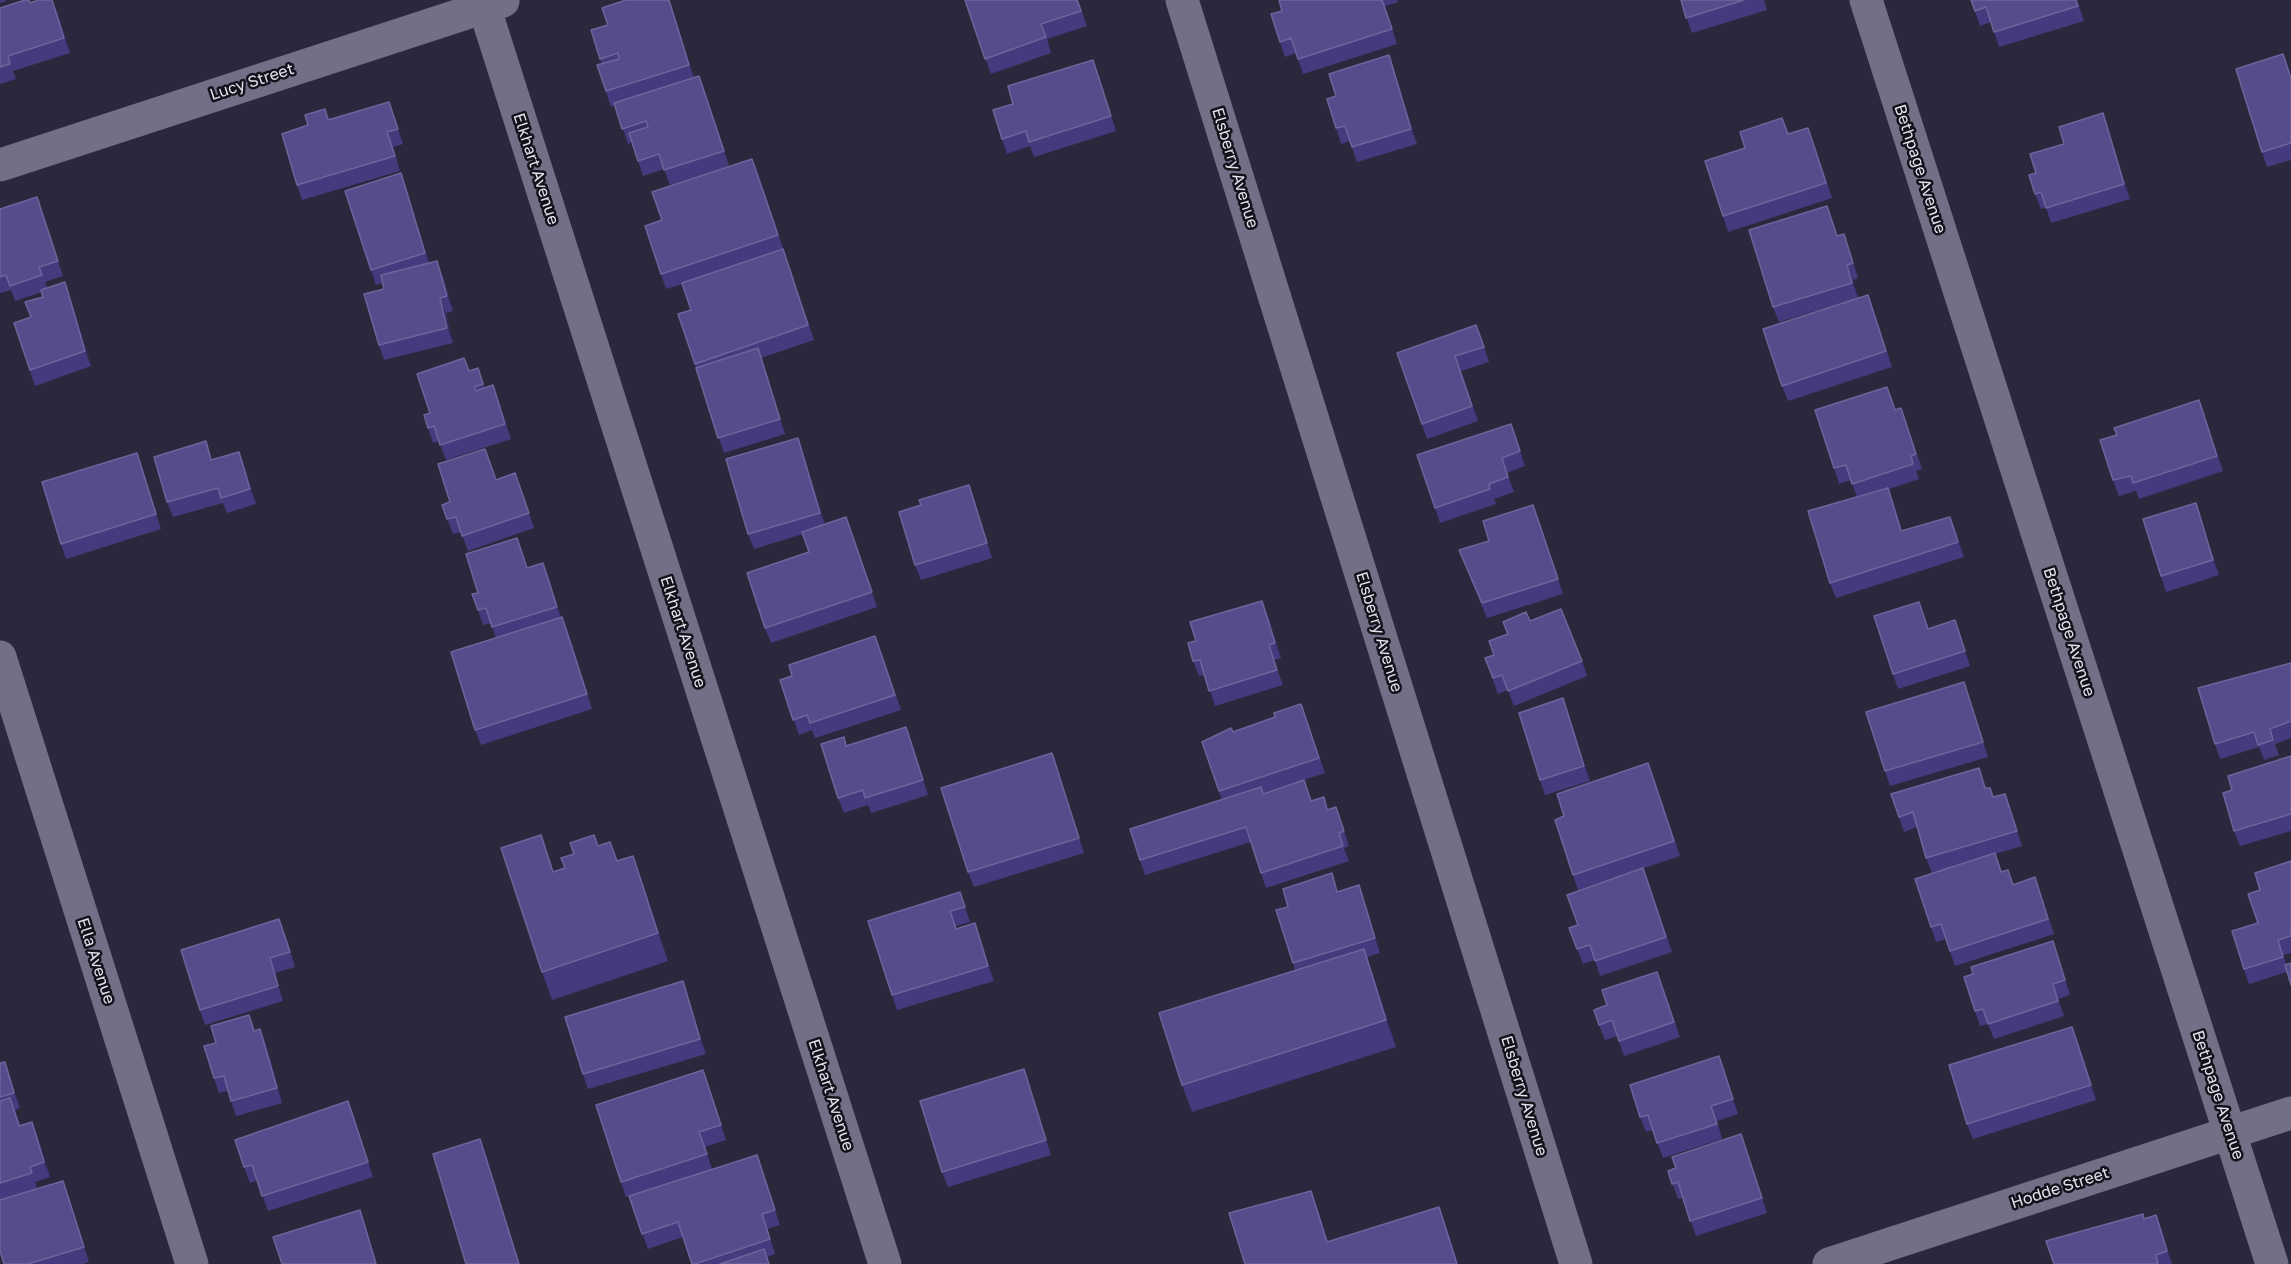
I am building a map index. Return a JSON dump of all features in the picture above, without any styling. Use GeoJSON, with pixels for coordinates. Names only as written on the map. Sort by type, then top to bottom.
{"type":"FeatureCollection","features":[{"type":"Feature","properties":{"kind":"street","name":"Elsberry Avenue"},"geometry":{"type":"LineString","coordinates":[[1182,0],[1576,1264]]}},
{"type":"Feature","properties":{"kind":"street","name":"Bethpage Avenue"},"geometry":{"type":"LineString","coordinates":[[1866,0],[2272,1264]]}},
{"type":"Feature","properties":{"kind":"street","name":"Lucy Street"},"geometry":{"type":"LineString","coordinates":[[0,165],[490,2]]}},
{"type":"Feature","properties":{"kind":"street","name":"Elkhart Avenue"},"geometry":{"type":"LineString","coordinates":[[490,2],[885,1264]]}},
{"type":"Feature","properties":{"kind":"street","name":"Ella Avenue"},"geometry":{"type":"LineString","coordinates":[[0,657],[192,1264]]}},
{"type":"Feature","properties":{"kind":"street","name":"Hodde Street"},"geometry":{"type":"LineString","coordinates":[[1829,1264],[2291,1113]]}},
{"type":"Feature","properties":{"kind":"building"},"geometry":{"type":"Polygon","coordinates":[[[29,0],[30,3],[38,0],[52,0],[64,38],[8,56],[10,64],[0,67],[0,8],[29,0]]]}},
{"type":"Feature","properties":{"kind":"building"},"geometry":{"type":"Polygon","coordinates":[[[626,0],[669,0],[689,65],[606,91],[597,65],[619,59],[618,53],[600,59],[591,30],[608,25],[602,8],[626,0]]]}},
{"type":"Feature","properties":{"kind":"building"},"geometry":{"type":"Polygon","coordinates":[[[965,0],[1077,0],[1081,11],[1041,24],[1046,37],[985,59],[965,0]]]}},
{"type":"Feature","properties":{"kind":"building"},"geometry":{"type":"Polygon","coordinates":[[[1279,0],[1382,0],[1392,29],[1298,59],[1291,38],[1280,42],[1271,14],[1282,11],[1279,0]]]}},
{"type":"Feature","properties":{"kind":"building"},"geometry":{"type":"Polygon","coordinates":[[[1681,0],[1744,0],[1686,18],[1681,0]]]}},
{"type":"Feature","properties":{"kind":"building"},"geometry":{"type":"Polygon","coordinates":[[[1971,0],[2076,0],[2078,6],[1994,32],[1986,7],[1975,11],[1971,0]]]}},
{"type":"Feature","properties":{"kind":"building"},"geometry":{"type":"Polygon","coordinates":[[[2283,54],[2291,78],[2291,143],[2262,152],[2236,69],[2283,54]]]}},
{"type":"Feature","properties":{"kind":"building"},"geometry":{"type":"Polygon","coordinates":[[[1389,55],[1411,129],[1352,147],[1345,126],[1336,128],[1327,99],[1336,96],[1329,74],[1389,55]]]}},
{"type":"Feature","properties":{"kind":"building"},"geometry":{"type":"Polygon","coordinates":[[[1093,60],[1111,116],[1029,142],[1026,131],[1002,139],[993,110],[1013,104],[1008,86],[1093,60]]]}},
{"type":"Feature","properties":{"kind":"building"},"geometry":{"type":"Polygon","coordinates":[[[699,76],[724,151],[664,170],[659,154],[638,161],[629,133],[648,127],[646,121],[622,129],[614,103],[699,76]]]}},
{"type":"Feature","properties":{"kind":"building"},"geometry":{"type":"Polygon","coordinates":[[[389,102],[398,129],[387,132],[395,156],[297,185],[282,134],[308,125],[305,115],[325,109],[328,120],[389,102]]]}},
{"type":"Feature","properties":{"kind":"building"},"geometry":{"type":"Polygon","coordinates":[[[2103,113],[2124,184],[2046,208],[2041,192],[2035,194],[2029,175],[2036,173],[2030,154],[2064,144],[2059,127],[2103,113]]]}},
{"type":"Feature","properties":{"kind":"building"},"geometry":{"type":"Polygon","coordinates":[[[1782,118],[1788,134],[1808,128],[1826,183],[1723,216],[1705,161],[1745,148],[1740,132],[1782,118]]]}},
{"type":"Feature","properties":{"kind":"building"},"geometry":{"type":"Polygon","coordinates":[[[752,159],[778,235],[661,274],[645,226],[662,220],[652,192],[752,159]]]}},
{"type":"Feature","properties":{"kind":"building"},"geometry":{"type":"Polygon","coordinates":[[[401,173],[425,253],[371,270],[345,191],[401,173]]]}},
{"type":"Feature","properties":{"kind":"building"},"geometry":{"type":"Polygon","coordinates":[[[37,197],[58,261],[39,267],[42,275],[10,286],[6,275],[0,277],[0,209],[37,197]]]}},
{"type":"Feature","properties":{"kind":"building"},"geometry":{"type":"Polygon","coordinates":[[[1827,206],[1837,236],[1844,234],[1853,263],[1847,265],[1852,283],[1773,307],[1749,230],[1827,206]]]}},
{"type":"Feature","properties":{"kind":"building"},"geometry":{"type":"Polygon","coordinates":[[[783,249],[808,325],[695,364],[678,314],[691,310],[682,283],[783,249]]]}},
{"type":"Feature","properties":{"kind":"building"},"geometry":{"type":"Polygon","coordinates":[[[437,261],[447,296],[440,298],[447,328],[379,345],[364,294],[384,289],[381,275],[437,261]]]}},
{"type":"Feature","properties":{"kind":"building"},"geometry":{"type":"Polygon","coordinates":[[[65,282],[85,351],[30,370],[14,323],[31,317],[25,302],[43,297],[41,290],[65,282]]]}},
{"type":"Feature","properties":{"kind":"building"},"geometry":{"type":"Polygon","coordinates":[[[1868,295],[1886,351],[1782,386],[1763,329],[1868,295]]]}},
{"type":"Feature","properties":{"kind":"building"},"geometry":{"type":"Polygon","coordinates":[[[1476,325],[1484,347],[1455,356],[1472,406],[1422,424],[1397,353],[1476,325]]]}},
{"type":"Feature","properties":{"kind":"building"},"geometry":{"type":"Polygon","coordinates":[[[758,348],[780,419],[718,438],[696,368],[758,348]]]}},
{"type":"Feature","properties":{"kind":"building"},"geometry":{"type":"Polygon","coordinates":[[[464,358],[469,371],[478,368],[483,384],[474,387],[476,391],[493,385],[505,424],[440,445],[434,426],[428,428],[424,415],[430,413],[417,374],[464,358]]]}},
{"type":"Feature","properties":{"kind":"building"},"geometry":{"type":"Polygon","coordinates":[[[1887,387],[1895,410],[1901,408],[1916,454],[1911,456],[1913,464],[1852,484],[1846,465],[1834,468],[1815,410],[1887,387]]]}},
{"type":"Feature","properties":{"kind":"building"},"geometry":{"type":"Polygon","coordinates":[[[2199,400],[2217,456],[2133,483],[2131,476],[2113,480],[2100,440],[2117,435],[2114,428],[2199,400]]]}},
{"type":"Feature","properties":{"kind":"building"},"geometry":{"type":"Polygon","coordinates":[[[1511,424],[1520,451],[1502,458],[1508,477],[1489,484],[1490,489],[1435,508],[1417,455],[1511,424]]]}},
{"type":"Feature","properties":{"kind":"building"},"geometry":{"type":"Polygon","coordinates":[[[798,438],[820,513],[748,534],[726,459],[798,438]]]}},
{"type":"Feature","properties":{"kind":"building"},"geometry":{"type":"Polygon","coordinates":[[[206,441],[211,460],[239,452],[250,489],[221,498],[218,488],[167,502],[154,457],[206,441]]]}},
{"type":"Feature","properties":{"kind":"building"},"geometry":{"type":"Polygon","coordinates":[[[485,449],[496,480],[515,473],[529,513],[462,536],[456,517],[447,519],[442,505],[450,502],[438,464],[485,449]]]}},
{"type":"Feature","properties":{"kind":"building"},"geometry":{"type":"Polygon","coordinates":[[[137,453],[156,514],[61,544],[42,482],[137,453]]]}},
{"type":"Feature","properties":{"kind":"building"},"geometry":{"type":"Polygon","coordinates":[[[969,485],[987,543],[915,565],[899,512],[921,505],[919,500],[969,485]]]}},
{"type":"Feature","properties":{"kind":"building"},"geometry":{"type":"Polygon","coordinates":[[[1888,488],[1901,531],[1950,517],[1958,542],[1830,583],[1808,511],[1888,488]]]}},
{"type":"Feature","properties":{"kind":"building"},"geometry":{"type":"Polygon","coordinates":[[[2196,503],[2213,560],[2161,576],[2143,519],[2196,503]]]}},
{"type":"Feature","properties":{"kind":"building"},"geometry":{"type":"Polygon","coordinates":[[[1533,505],[1558,579],[1482,603],[1459,550],[1489,541],[1483,521],[1533,505]]]}},
{"type":"Feature","properties":{"kind":"building"},"geometry":{"type":"Polygon","coordinates":[[[846,517],[872,592],[765,628],[747,573],[809,552],[802,532],[846,517]]]}},
{"type":"Feature","properties":{"kind":"building"},"geometry":{"type":"Polygon","coordinates":[[[517,538],[527,568],[543,563],[557,607],[492,627],[486,608],[478,610],[472,594],[478,593],[466,554],[517,538]]]}},
{"type":"Feature","properties":{"kind":"building"},"geometry":{"type":"Polygon","coordinates":[[[1262,601],[1275,643],[1269,645],[1277,670],[1209,691],[1200,660],[1193,661],[1188,643],[1196,641],[1190,622],[1262,601]]]}},
{"type":"Feature","properties":{"kind":"building"},"geometry":{"type":"Polygon","coordinates":[[[1919,602],[1928,629],[1955,620],[1965,651],[1893,674],[1874,616],[1919,602]]]}},
{"type":"Feature","properties":{"kind":"building"},"geometry":{"type":"Polygon","coordinates":[[[1561,609],[1582,661],[1508,691],[1502,675],[1493,678],[1485,658],[1494,655],[1489,641],[1508,634],[1503,622],[1526,612],[1530,621],[1561,609]]]}},
{"type":"Feature","properties":{"kind":"building"},"geometry":{"type":"Polygon","coordinates":[[[562,617],[587,694],[475,730],[451,652],[562,617]]]}},
{"type":"Feature","properties":{"kind":"building"},"geometry":{"type":"Polygon","coordinates":[[[875,636],[895,695],[810,723],[807,715],[793,720],[780,680],[792,676],[789,665],[875,636]]]}},
{"type":"Feature","properties":{"kind":"building"},"geometry":{"type":"Polygon","coordinates":[[[2291,663],[2291,721],[2270,729],[2273,740],[2258,745],[2254,732],[2215,744],[2198,688],[2291,663]]]}},
{"type":"Feature","properties":{"kind":"building"},"geometry":{"type":"Polygon","coordinates":[[[1964,682],[1983,742],[1885,771],[1866,712],[1964,682]]]}},
{"type":"Feature","properties":{"kind":"building"},"geometry":{"type":"Polygon","coordinates":[[[1563,698],[1584,766],[1540,780],[1519,713],[1563,698]]]}},
{"type":"Feature","properties":{"kind":"building"},"geometry":{"type":"Polygon","coordinates":[[[1301,704],[1319,758],[1219,791],[1202,742],[1231,728],[1233,732],[1275,717],[1274,713],[1301,704]]]}},
{"type":"Feature","properties":{"kind":"building"},"geometry":{"type":"Polygon","coordinates":[[[906,727],[923,780],[865,798],[863,790],[838,798],[821,744],[844,737],[846,746],[906,727]]]}},
{"type":"Feature","properties":{"kind":"building"},"geometry":{"type":"Polygon","coordinates":[[[1052,753],[1079,838],[968,872],[941,788],[1052,753]]]}},
{"type":"Feature","properties":{"kind":"building"},"geometry":{"type":"Polygon","coordinates":[[[2291,756],[2291,814],[2234,831],[2223,793],[2232,790],[2228,776],[2291,756]]]}},
{"type":"Feature","properties":{"kind":"building"},"geometry":{"type":"Polygon","coordinates":[[[1648,763],[1674,841],[1573,875],[1555,820],[1564,816],[1557,794],[1648,763]]]}},
{"type":"Feature","properties":{"kind":"building"},"geometry":{"type":"Polygon","coordinates":[[[1979,768],[1985,788],[1990,788],[1993,797],[2005,794],[2017,831],[1926,858],[1913,812],[1899,817],[1891,794],[1979,768]]]}},
{"type":"Feature","properties":{"kind":"building"},"geometry":{"type":"Polygon","coordinates":[[[1304,780],[1311,801],[1324,797],[1327,810],[1336,807],[1344,831],[1339,833],[1343,846],[1261,873],[1246,827],[1140,860],[1130,829],[1261,787],[1263,794],[1304,780]]]}},
{"type":"Feature","properties":{"kind":"building"},"geometry":{"type":"Polygon","coordinates":[[[541,835],[553,872],[565,868],[561,858],[574,854],[570,843],[594,835],[598,846],[610,842],[617,861],[633,856],[658,933],[542,972],[501,848],[541,835]]]}},
{"type":"Feature","properties":{"kind":"building"},"geometry":{"type":"Polygon","coordinates":[[[1995,853],[2001,872],[2008,870],[2013,885],[2035,877],[2048,919],[1950,951],[1941,924],[1931,927],[1915,879],[1995,853]]]}},
{"type":"Feature","properties":{"kind":"building"},"geometry":{"type":"Polygon","coordinates":[[[2291,861],[2291,936],[2278,940],[2283,957],[2244,969],[2232,931],[2258,923],[2248,894],[2260,890],[2255,873],[2291,861]]]}},
{"type":"Feature","properties":{"kind":"building"},"geometry":{"type":"Polygon","coordinates":[[[1643,868],[1666,937],[1595,961],[1590,945],[1577,949],[1569,928],[1578,925],[1567,895],[1643,868]]]}},
{"type":"Feature","properties":{"kind":"building"},"geometry":{"type":"Polygon","coordinates":[[[1332,873],[1337,892],[1359,885],[1375,938],[1293,963],[1276,910],[1288,907],[1283,889],[1332,873]]]}},
{"type":"Feature","properties":{"kind":"building"},"geometry":{"type":"Polygon","coordinates":[[[960,892],[965,907],[950,911],[956,929],[975,923],[988,966],[892,995],[868,921],[960,892]]]}},
{"type":"Feature","properties":{"kind":"building"},"geometry":{"type":"Polygon","coordinates":[[[279,919],[290,952],[270,958],[278,986],[200,1010],[181,950],[279,919]]]}},
{"type":"Feature","properties":{"kind":"building"},"geometry":{"type":"Polygon","coordinates":[[[2053,941],[2065,980],[2053,984],[2058,1001],[1988,1024],[1983,1009],[1975,1011],[1964,977],[1973,974],[1971,967],[2053,941]]]}},
{"type":"Feature","properties":{"kind":"building"},"geometry":{"type":"Polygon","coordinates":[[[1364,949],[1386,1020],[1182,1085],[1159,1013],[1364,949]]]}},
{"type":"Feature","properties":{"kind":"building"},"geometry":{"type":"Polygon","coordinates":[[[2291,963],[2291,985],[2285,965],[2291,963]]]}},
{"type":"Feature","properties":{"kind":"building"},"geometry":{"type":"Polygon","coordinates":[[[1657,972],[1674,1022],[1619,1041],[1612,1020],[1599,1025],[1594,1010],[1607,1005],[1602,990],[1657,972]]]}},
{"type":"Feature","properties":{"kind":"building"},"geometry":{"type":"Polygon","coordinates":[[[683,981],[700,1039],[583,1074],[565,1017],[683,981]]]}},
{"type":"Feature","properties":{"kind":"building"},"geometry":{"type":"Polygon","coordinates":[[[249,1015],[254,1031],[260,1029],[277,1088],[231,1101],[224,1076],[214,1078],[204,1046],[216,1043],[211,1026],[249,1015]]]}},
{"type":"Feature","properties":{"kind":"building"},"geometry":{"type":"Polygon","coordinates":[[[2072,1027],[2091,1085],[1967,1124],[1949,1065],[2072,1027]]]}},
{"type":"Feature","properties":{"kind":"building"},"geometry":{"type":"Polygon","coordinates":[[[1719,1056],[1733,1099],[1711,1106],[1717,1124],[1657,1143],[1648,1115],[1640,1117],[1630,1085],[1719,1056]]]}},
{"type":"Feature","properties":{"kind":"building"},"geometry":{"type":"Polygon","coordinates":[[[5,1062],[14,1093],[0,1097],[0,1063],[5,1062]]]}},
{"type":"Feature","properties":{"kind":"building"},"geometry":{"type":"Polygon","coordinates":[[[1024,1069],[1046,1140],[942,1172],[920,1101],[1024,1069]]]}},
{"type":"Feature","properties":{"kind":"building"},"geometry":{"type":"Polygon","coordinates":[[[703,1070],[721,1125],[699,1132],[707,1154],[621,1182],[596,1105],[703,1070]]]}},
{"type":"Feature","properties":{"kind":"building"},"geometry":{"type":"Polygon","coordinates":[[[10,1098],[19,1126],[32,1122],[44,1162],[30,1167],[32,1173],[0,1183],[0,1101],[10,1098]]]}},
{"type":"Feature","properties":{"kind":"building"},"geometry":{"type":"Polygon","coordinates":[[[348,1101],[368,1162],[262,1196],[252,1165],[244,1167],[235,1140],[348,1101]]]}},
{"type":"Feature","properties":{"kind":"building"},"geometry":{"type":"Polygon","coordinates":[[[1741,1134],[1762,1198],[1690,1221],[1678,1182],[1672,1184],[1668,1171],[1676,1168],[1672,1157],[1741,1134]]]}},
{"type":"Feature","properties":{"kind":"building"},"geometry":{"type":"Polygon","coordinates":[[[480,1139],[519,1264],[466,1264],[433,1154],[480,1139]]]}},
{"type":"Feature","properties":{"kind":"building"},"geometry":{"type":"Polygon","coordinates":[[[757,1155],[775,1210],[762,1214],[770,1239],[692,1264],[678,1222],[642,1234],[629,1196],[757,1155]]]}},
{"type":"Feature","properties":{"kind":"building"},"geometry":{"type":"Polygon","coordinates":[[[63,1181],[84,1247],[28,1264],[4,1264],[0,1251],[0,1200],[63,1181]]]}},
{"type":"Feature","properties":{"kind":"building"},"geometry":{"type":"Polygon","coordinates":[[[1311,1191],[1327,1242],[1439,1207],[1457,1264],[1245,1264],[1229,1213],[1311,1191]]]}},
{"type":"Feature","properties":{"kind":"building"},"geometry":{"type":"Polygon","coordinates":[[[360,1210],[376,1264],[282,1264],[273,1237],[360,1210]]]}},
{"type":"Feature","properties":{"kind":"building"},"geometry":{"type":"Polygon","coordinates":[[[2143,1214],[2144,1219],[2156,1215],[2167,1251],[2156,1255],[2158,1263],[2054,1264],[2046,1241],[2143,1214]]]}},
{"type":"Feature","properties":{"kind":"building"},"geometry":{"type":"Polygon","coordinates":[[[764,1249],[769,1264],[720,1264],[764,1249]]]}}]}
